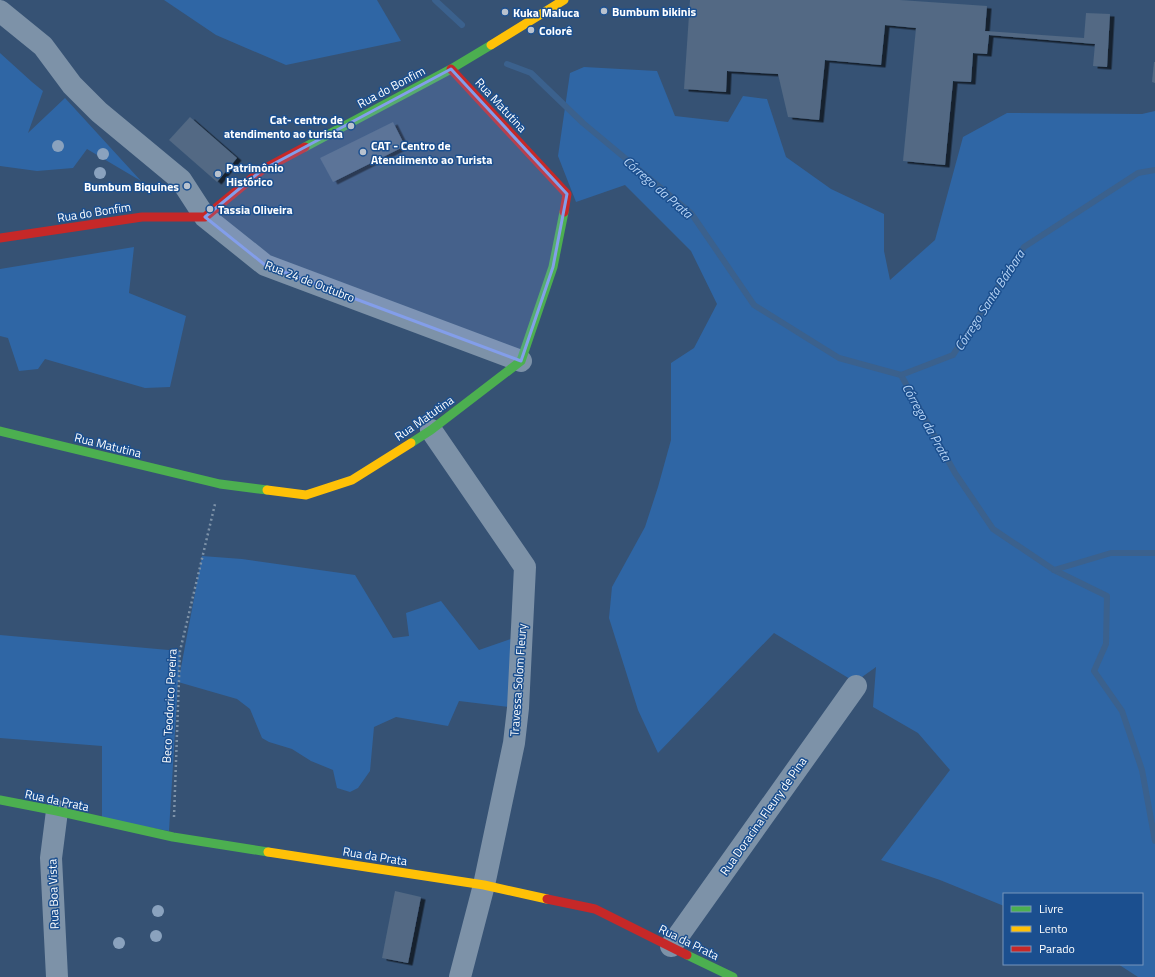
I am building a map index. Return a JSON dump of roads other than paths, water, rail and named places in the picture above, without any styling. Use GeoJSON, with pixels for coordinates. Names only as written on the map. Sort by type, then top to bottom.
{"type":"FeatureCollection","features":[{"type":"Feature","properties":{"kind":"street","name":"Rua do Bonfim"},"geometry":{"type":"LineString","coordinates":[[0,238],[142,217],[205,217],[262,170],[451,69],[564,0]]}},
{"type":"Feature","properties":{"kind":"street","name":"Rua 24 de Outubro"},"geometry":{"type":"LineString","coordinates":[[0,11],[43,46],[72,85],[99,112],[181,180],[205,217],[265,265],[520,361]]}},
{"type":"Feature","properties":{"kind":"street","name":"Rua Matutina"},"geometry":{"type":"LineString","coordinates":[[0,431],[220,484],[306,495],[352,480],[431,430],[520,361],[553,267],[568,194],[451,69]]}},
{"type":"Feature","properties":{"kind":"street","name":"Travessa Solom Fleury"},"geometry":{"type":"LineString","coordinates":[[431,430],[524,567],[518,708],[514,743],[484,885],[460,977]]}},
{"type":"Feature","properties":{"kind":"street","name":"Rua Doracina Fleury de Pina"},"geometry":{"type":"LineString","coordinates":[[671,946],[856,686]]}},
{"type":"Feature","properties":{"kind":"street","name":"Rua da Prata"},"geometry":{"type":"LineString","coordinates":[[0,800],[57,810],[102,822],[173,837],[484,885],[595,909],[734,977]]}},
{"type":"Feature","properties":{"kind":"street","name":"Rua Boa Vista"},"geometry":{"type":"LineString","coordinates":[[57,810],[51,858],[57,977]]}},
{"type":"Feature","properties":{"kind":"waterway","name":"Córrego da Prata"},"geometry":{"type":"LineString","coordinates":[[435,0],[462,25]]}},
{"type":"Feature","properties":{"kind":"waterway","name":"Córrego da Prata"},"geometry":{"type":"LineString","coordinates":[[507,64],[531,73],[583,123],[691,213],[754,305],[839,358],[901,375],[955,473],[993,529],[1054,570],[1107,596],[1106,644],[1094,671],[1122,711],[1142,770],[1155,841]]}},
{"type":"Feature","properties":{"kind":"waterway","name":"Córrego Santa Bárbara"},"geometry":{"type":"LineString","coordinates":[[901,375],[953,355],[1024,247],[1138,173],[1155,170]]}},
{"type":"Feature","properties":{"kind":"waterway"},"geometry":{"type":"LineString","coordinates":[[1054,570],[1111,553],[1155,553]]}},
{"type":"Feature","properties":{"kind":"place","name":"Bumbum bikinis"},"geometry":{"type":"Point","coordinates":[604,11]}},
{"type":"Feature","properties":{"kind":"place","name":"Kuka Maluca"},"geometry":{"type":"Point","coordinates":[505,12]}},
{"type":"Feature","properties":{"kind":"place","name":"Colorê"},"geometry":{"type":"Point","coordinates":[531,30]}},
{"type":"Feature","properties":{"kind":"place","name":"Cat- centro de atendimento ao turista"},"geometry":{"type":"Point","coordinates":[351,126]}},
{"type":"Feature","properties":{"kind":"place","name":"CAT - Centro de Atendimento ao Turista"},"geometry":{"type":"Point","coordinates":[363,152]}},
{"type":"Feature","properties":{"kind":"place","name":"Patrimônio Histórico"},"geometry":{"type":"Point","coordinates":[218,174]}},
{"type":"Feature","properties":{"kind":"place","name":"Bumbum Biquines"},"geometry":{"type":"Point","coordinates":[187,186]}},
{"type":"Feature","properties":{"kind":"place","name":"Tassia Oliveira"},"geometry":{"type":"Point","coordinates":[210,209]}}]}
